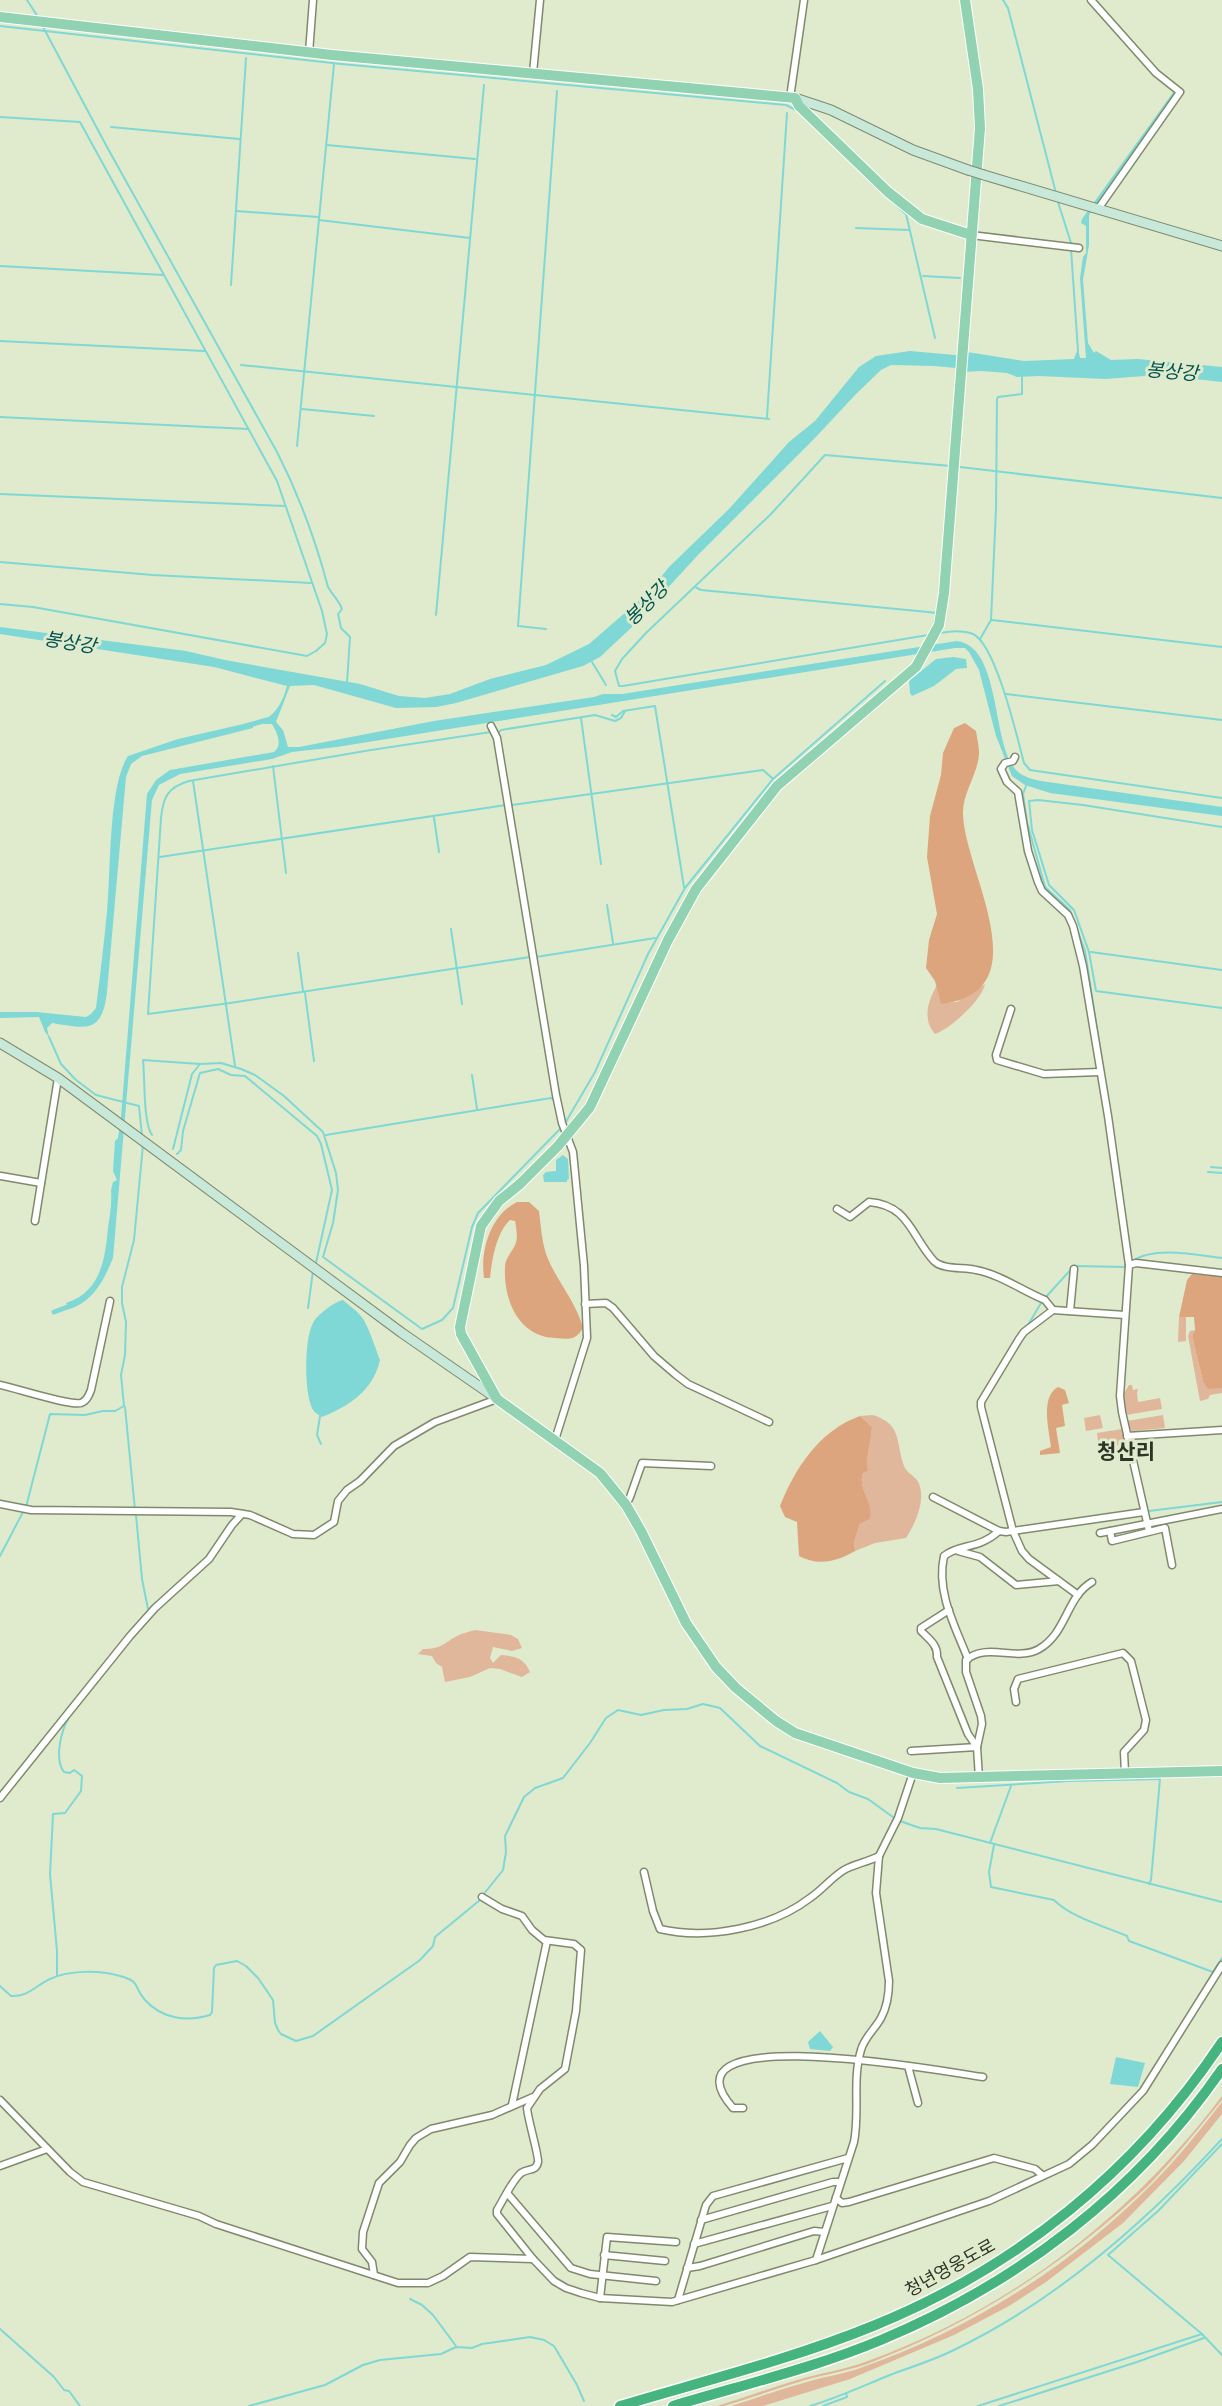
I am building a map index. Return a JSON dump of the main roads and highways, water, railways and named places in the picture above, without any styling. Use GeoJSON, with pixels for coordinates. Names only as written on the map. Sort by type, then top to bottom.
{"type":"FeatureCollection","features":[{"type":"Feature","properties":{"kind":"highway","name":"청년영웅도로"},"geometry":{"type":"LineString","coordinates":[[620,2406],[846,2337],[930,2301],[983,2272],[1055,2223],[1119,2167],[1174,2108],[1222,2042]]}},
{"type":"Feature","properties":{"kind":"highway","name":"청년영웅도로"},"geometry":{"type":"LineString","coordinates":[[673,2406],[851,2351],[936,2315],[991,2285],[1046,2249],[1121,2187],[1185,2118],[1222,2069]]}},
{"type":"Feature","properties":{"kind":"main road"},"geometry":{"type":"LineString","coordinates":[[497,1399],[461,1334],[460,1327],[481,1226],[499,1201],[520,1184],[565,1129],[590,1107],[668,940],[707,874],[777,786],[916,667],[939,625],[944,593],[980,114],[965,0]]}},
{"type":"Feature","properties":{"kind":"main road"},"geometry":{"type":"LineString","coordinates":[[0,17],[309,53],[792,98],[831,110],[913,150],[968,170],[1222,246]]}},
{"type":"Feature","properties":{"kind":"main road"},"geometry":{"type":"LineString","coordinates":[[792,98],[888,191],[918,216],[941,227],[971,229]]}},
{"type":"Feature","properties":{"kind":"main road"},"geometry":{"type":"LineString","coordinates":[[0,1043],[58,1078],[122,1125],[143,1144],[402,1333],[600,1473],[626,1504],[687,1623],[716,1667],[736,1688],[795,1733],[913,1773],[940,1778],[1222,1771]]}},
{"type":"Feature","properties":{"kind":"water","name":"봉상강"},"geometry":{"type":"Polygon","coordinates":[[[1174,91],[1177,92],[1089,215],[1089,245],[1083,280],[1088,343],[1094,353],[1096,351],[1111,360],[1138,359],[1222,367],[1222,382],[1158,375],[1105,379],[1017,377],[1007,373],[964,372],[956,368],[891,365],[881,370],[856,394],[600,657],[583,666],[436,707],[396,708],[314,685],[290,686],[276,722],[283,730],[288,747],[299,747],[434,721],[957,641],[971,647],[982,660],[989,677],[1008,757],[1022,774],[1041,781],[1222,807],[1222,816],[1050,793],[1025,785],[1012,776],[996,736],[979,670],[965,648],[292,752],[272,759],[180,774],[159,785],[152,800],[113,1258],[91,1296],[69,1309],[66,1303],[87,1291],[99,1273],[107,1240],[111,1190],[113,1182],[117,1180],[113,1171],[115,1141],[118,1138],[121,1117],[147,794],[156,780],[170,770],[274,752],[279,743],[277,735],[272,724],[264,724],[263,720],[279,706],[287,686],[214,667],[0,634],[0,627],[186,651],[360,684],[399,696],[425,698],[450,694],[490,679],[546,665],[589,644],[649,592],[669,567],[729,509],[789,442],[815,421],[859,367],[876,356],[910,351],[955,355],[967,352],[1024,361],[1074,359],[1078,348],[1080,358],[1086,358],[1080,278],[1086,253],[1086,226],[1081,223],[1082,219],[1174,91]]]}},
{"type":"Feature","properties":{"kind":"water"},"geometry":{"type":"Polygon","coordinates":[[[936,659],[966,659],[967,668],[956,669],[934,686],[912,696],[909,681],[936,659]]]}},
{"type":"Feature","properties":{"kind":"water"},"geometry":{"type":"Polygon","coordinates":[[[252,722],[253,728],[142,756],[131,764],[126,777],[107,992],[105,1005],[97,1021],[84,1027],[52,1023],[47,1028],[49,1037],[39,1017],[0,1018],[0,1012],[86,1017],[96,1008],[107,911],[111,830],[117,788],[128,756],[178,739],[252,722]]]}},
{"type":"Feature","properties":{"kind":"water"},"geometry":{"type":"Polygon","coordinates":[[[563,1155],[568,1159],[567,1182],[544,1182],[543,1175],[556,1171],[556,1160],[563,1155]]]}},
{"type":"Feature","properties":{"kind":"water"},"geometry":{"type":"Polygon","coordinates":[[[343,1300],[363,1318],[380,1360],[366,1389],[341,1408],[322,1417],[313,1410],[308,1392],[308,1341],[315,1320],[343,1300]]]}},
{"type":"Feature","properties":{"kind":"water"},"geometry":{"type":"Polygon","coordinates":[[[820,2031],[833,2047],[830,2051],[810,2049],[808,2042],[820,2031]]]}},
{"type":"Feature","properties":{"kind":"water"},"geometry":{"type":"Polygon","coordinates":[[[1116,2057],[1145,2063],[1138,2087],[1110,2084],[1116,2057]]]}},
{"type":"Feature","properties":{"kind":"waterway"},"geometry":{"type":"LineString","coordinates":[[27,0],[38,17]]}},
{"type":"Feature","properties":{"kind":"waterway"},"geometry":{"type":"LineString","coordinates":[[1003,0],[1008,8],[1056,193]]}},
{"type":"Feature","properties":{"kind":"waterway"},"geometry":{"type":"LineString","coordinates":[[42,25],[285,469],[306,518],[328,587],[342,609],[338,614],[341,628],[350,637],[347,683]]}},
{"type":"Feature","properties":{"kind":"waterway"},"geometry":{"type":"LineString","coordinates":[[0,26],[341,64],[786,105],[798,111]]}},
{"type":"Feature","properties":{"kind":"waterway"},"geometry":{"type":"LineString","coordinates":[[231,285],[246,58]]}},
{"type":"Feature","properties":{"kind":"waterway"},"geometry":{"type":"LineString","coordinates":[[297,446],[334,64]]}},
{"type":"Feature","properties":{"kind":"waterway"},"geometry":{"type":"LineString","coordinates":[[436,615],[484,85]]}},
{"type":"Feature","properties":{"kind":"waterway"},"geometry":{"type":"LineString","coordinates":[[546,629],[518,626],[557,91]]}},
{"type":"Feature","properties":{"kind":"waterway"},"geometry":{"type":"LineString","coordinates":[[767,417],[787,113]]}},
{"type":"Feature","properties":{"kind":"waterway"},"geometry":{"type":"LineString","coordinates":[[0,117],[80,122],[277,481],[322,611],[327,634],[325,643],[307,656],[33,607],[0,604]]}},
{"type":"Feature","properties":{"kind":"waterway"},"geometry":{"type":"LineString","coordinates":[[111,127],[239,139]]}},
{"type":"Feature","properties":{"kind":"waterway"},"geometry":{"type":"LineString","coordinates":[[327,145],[475,159]]}},
{"type":"Feature","properties":{"kind":"waterway"},"geometry":{"type":"LineString","coordinates":[[893,202],[906,214],[935,338]]}},
{"type":"Feature","properties":{"kind":"waterway"},"geometry":{"type":"LineString","coordinates":[[1058,202],[1071,243]]}},
{"type":"Feature","properties":{"kind":"waterway"},"geometry":{"type":"LineString","coordinates":[[236,211],[318,217]]}},
{"type":"Feature","properties":{"kind":"waterway"},"geometry":{"type":"LineString","coordinates":[[319,220],[470,238]]}},
{"type":"Feature","properties":{"kind":"waterway"},"geometry":{"type":"LineString","coordinates":[[856,228],[909,230]]}},
{"type":"Feature","properties":{"kind":"waterway"},"geometry":{"type":"LineString","coordinates":[[1071,249],[1078,351]]}},
{"type":"Feature","properties":{"kind":"waterway"},"geometry":{"type":"LineString","coordinates":[[0,266],[163,275]]}},
{"type":"Feature","properties":{"kind":"waterway"},"geometry":{"type":"LineString","coordinates":[[923,276],[960,278]]}},
{"type":"Feature","properties":{"kind":"waterway"},"geometry":{"type":"LineString","coordinates":[[0,341],[205,351]]}},
{"type":"Feature","properties":{"kind":"waterway"},"geometry":{"type":"LineString","coordinates":[[241,365],[769,419]]}},
{"type":"Feature","properties":{"kind":"waterway"},"geometry":{"type":"LineString","coordinates":[[980,639],[991,620],[997,399],[1022,394],[1022,377]]}},
{"type":"Feature","properties":{"kind":"waterway"},"geometry":{"type":"LineString","coordinates":[[302,409],[374,416]]}},
{"type":"Feature","properties":{"kind":"waterway"},"geometry":{"type":"LineString","coordinates":[[0,417],[248,429]]}},
{"type":"Feature","properties":{"kind":"waterway","name":"봉상강"},"geometry":{"type":"LineString","coordinates":[[928,635],[623,686],[619,686],[615,671],[622,659],[646,633],[771,514],[825,455],[951,466]]}},
{"type":"Feature","properties":{"kind":"waterway"},"geometry":{"type":"LineString","coordinates":[[960,467],[1222,498]]}},
{"type":"Feature","properties":{"kind":"waterway"},"geometry":{"type":"LineString","coordinates":[[0,494],[285,506]]}},
{"type":"Feature","properties":{"kind":"waterway"},"geometry":{"type":"LineString","coordinates":[[0,562],[153,575],[311,583]]}},
{"type":"Feature","properties":{"kind":"waterway"},"geometry":{"type":"LineString","coordinates":[[695,587],[701,590],[936,613],[934,624]]}},
{"type":"Feature","properties":{"kind":"waterway"},"geometry":{"type":"LineString","coordinates":[[992,620],[1222,647]]}},
{"type":"Feature","properties":{"kind":"waterway"},"geometry":{"type":"LineString","coordinates":[[940,633],[965,632],[973,634],[982,642],[997,673],[1024,763],[1030,770],[1222,798]]}},
{"type":"Feature","properties":{"kind":"waterway"},"geometry":{"type":"LineString","coordinates":[[592,662],[606,685]]}},
{"type":"Feature","properties":{"kind":"waterway"},"geometry":{"type":"LineString","coordinates":[[564,1125],[595,1072],[648,954],[685,888],[773,779],[885,681]]}},
{"type":"Feature","properties":{"kind":"waterway"},"geometry":{"type":"LineString","coordinates":[[1006,694],[1222,720]]}},
{"type":"Feature","properties":{"kind":"waterway"},"geometry":{"type":"LineString","coordinates":[[612,715],[616,717],[623,711],[655,706],[684,887]]}},
{"type":"Feature","properties":{"kind":"waterway"},"geometry":{"type":"LineString","coordinates":[[498,733],[501,730],[595,715],[615,721],[621,718],[625,711]]}},
{"type":"Feature","properties":{"kind":"waterway"},"geometry":{"type":"LineString","coordinates":[[581,718],[601,864]]}},
{"type":"Feature","properties":{"kind":"waterway"},"geometry":{"type":"LineString","coordinates":[[246,726],[267,720]]}},
{"type":"Feature","properties":{"kind":"waterway"},"geometry":{"type":"LineString","coordinates":[[491,732],[189,781],[171,790],[163,804],[161,818],[148,1014],[530,957]]}},
{"type":"Feature","properties":{"kind":"waterway"},"geometry":{"type":"LineString","coordinates":[[273,766],[286,873]]}},
{"type":"Feature","properties":{"kind":"waterway"},"geometry":{"type":"LineString","coordinates":[[512,805],[763,770],[772,778]]}},
{"type":"Feature","properties":{"kind":"waterway"},"geometry":{"type":"LineString","coordinates":[[193,781],[235,1066]]}},
{"type":"Feature","properties":{"kind":"waterway"},"geometry":{"type":"LineString","coordinates":[[1026,786],[1023,794],[1027,822],[1045,887],[1070,910],[1085,951],[1122,1191]]}},
{"type":"Feature","properties":{"kind":"waterway"},"geometry":{"type":"LineString","coordinates":[[1222,827],[1083,805],[1029,801],[1032,830],[1049,885],[1074,910],[1089,952],[1096,991],[1222,1008]]}},
{"type":"Feature","properties":{"kind":"waterway"},"geometry":{"type":"LineString","coordinates":[[160,857],[506,805]]}},
{"type":"Feature","properties":{"kind":"waterway"},"geometry":{"type":"LineString","coordinates":[[434,818],[439,852]]}},
{"type":"Feature","properties":{"kind":"waterway"},"geometry":{"type":"LineString","coordinates":[[607,905],[613,943]]}},
{"type":"Feature","properties":{"kind":"waterway"},"geometry":{"type":"LineString","coordinates":[[451,929],[462,1004]]}},
{"type":"Feature","properties":{"kind":"waterway"},"geometry":{"type":"LineString","coordinates":[[536,957],[655,938]]}},
{"type":"Feature","properties":{"kind":"waterway"},"geometry":{"type":"LineString","coordinates":[[1091,952],[1222,970]]}},
{"type":"Feature","properties":{"kind":"waterway"},"geometry":{"type":"LineString","coordinates":[[298,953],[303,991]]}},
{"type":"Feature","properties":{"kind":"waterway"},"geometry":{"type":"LineString","coordinates":[[305,993],[314,1061]]}},
{"type":"Feature","properties":{"kind":"waterway"},"geometry":{"type":"LineString","coordinates":[[49,1037],[61,1064],[76,1080],[96,1095],[139,1106],[142,1136]]}},
{"type":"Feature","properties":{"kind":"waterway"},"geometry":{"type":"LineString","coordinates":[[152,1135],[146,1110],[143,1060],[221,1063],[255,1075],[284,1096],[323,1132],[336,1173],[338,1190],[333,1223],[323,1257],[422,1329],[442,1320],[453,1308],[472,1227],[478,1213],[560,1129]]}},
{"type":"Feature","properties":{"kind":"waterway"},"geometry":{"type":"LineString","coordinates":[[173,1149],[192,1074],[200,1064]]}},
{"type":"Feature","properties":{"kind":"waterway"},"geometry":{"type":"LineString","coordinates":[[177,1154],[181,1150],[183,1131],[200,1073],[218,1069],[231,1075],[245,1076],[317,1136],[321,1144],[332,1190],[316,1263]]}},
{"type":"Feature","properties":{"kind":"waterway"},"geometry":{"type":"LineString","coordinates":[[472,1075],[477,1109]]}},
{"type":"Feature","properties":{"kind":"waterway"},"geometry":{"type":"LineString","coordinates":[[326,1135],[551,1098],[554,1100]]}},
{"type":"Feature","properties":{"kind":"waterway"},"geometry":{"type":"LineString","coordinates":[[26,1507],[50,1414],[85,1415],[115,1411],[124,1406],[121,1375],[125,1355],[126,1322],[122,1287],[134,1240],[143,1145]]}},
{"type":"Feature","properties":{"kind":"waterway"},"geometry":{"type":"LineString","coordinates":[[1211,1167],[1222,1168]]}},
{"type":"Feature","properties":{"kind":"waterway"},"geometry":{"type":"LineString","coordinates":[[1208,1172],[1222,1173]]}},
{"type":"Feature","properties":{"kind":"waterway"},"geometry":{"type":"LineString","coordinates":[[1133,1261],[1142,1256],[1164,1253],[1222,1258]]}},
{"type":"Feature","properties":{"kind":"waterway"},"geometry":{"type":"LineString","coordinates":[[1045,1298],[1074,1266],[1124,1267]]}},
{"type":"Feature","properties":{"kind":"waterway"},"geometry":{"type":"LineString","coordinates":[[308,1308],[313,1271]]}},
{"type":"Feature","properties":{"kind":"waterway"},"geometry":{"type":"LineString","coordinates":[[1028,1325],[1041,1303]]}},
{"type":"Feature","properties":{"kind":"waterway"},"geometry":{"type":"LineString","coordinates":[[54,1312],[73,1305]]}},
{"type":"Feature","properties":{"kind":"waterway"},"geometry":{"type":"LineString","coordinates":[[125,1407],[135,1510]]}},
{"type":"Feature","properties":{"kind":"waterway"},"geometry":{"type":"LineString","coordinates":[[320,1416],[317,1435],[321,1444]]}},
{"type":"Feature","properties":{"kind":"waterway"},"geometry":{"type":"LineString","coordinates":[[1149,1511],[1222,1502]]}},
{"type":"Feature","properties":{"kind":"waterway"},"geometry":{"type":"LineString","coordinates":[[0,1556],[23,1512]]}},
{"type":"Feature","properties":{"kind":"waterway"},"geometry":{"type":"LineString","coordinates":[[136,1515],[142,1579],[148,1609]]}},
{"type":"Feature","properties":{"kind":"waterway"},"geometry":{"type":"LineString","coordinates":[[57,1976],[50,1874],[53,1814],[65,1813],[81,1791],[82,1776],[74,1770],[70,1773],[64,1772],[59,1760],[60,1745],[69,1717],[91,1690]]}},
{"type":"Feature","properties":{"kind":"waterway"},"geometry":{"type":"LineString","coordinates":[[483,1895],[503,1870],[505,1836],[524,1797],[535,1788],[563,1778],[606,1718],[618,1710],[641,1715],[687,1709],[703,1704],[720,1708],[760,1746],[868,1799],[897,1820],[920,1828],[936,1829],[1222,1902]]}},
{"type":"Feature","properties":{"kind":"waterway"},"geometry":{"type":"LineString","coordinates":[[957,1788],[1160,1779],[1149,1884]]}},
{"type":"Feature","properties":{"kind":"waterway"},"geometry":{"type":"LineString","coordinates":[[990,1843],[1011,1786]]}},
{"type":"Feature","properties":{"kind":"waterway"},"geometry":{"type":"LineString","coordinates":[[994,1845],[989,1872],[991,1887],[1054,1900],[1079,1917],[1127,1936],[1129,1941],[1213,1972],[1222,1958]]}},
{"type":"Feature","properties":{"kind":"waterway"},"geometry":{"type":"LineString","coordinates":[[0,1986],[11,1996],[17,1996],[66,1974],[112,1974],[132,1980],[145,2000],[159,2011],[175,2017],[193,2018],[210,2015],[212,2012],[216,1965],[237,1961],[258,1978],[273,2000],[278,2030],[296,2041],[313,2036],[420,1960],[433,1946],[435,1937],[480,1900]]}},
{"type":"Feature","properties":{"kind":"waterway"},"geometry":{"type":"LineString","coordinates":[[810,2406],[946,2354],[1028,2308],[1098,2257],[1131,2229],[1222,2139]]}},
{"type":"Feature","properties":{"kind":"waterway"},"geometry":{"type":"LineString","coordinates":[[1202,2334],[1108,2255],[1158,2211],[1222,2144]]}},
{"type":"Feature","properties":{"kind":"waterway"},"geometry":{"type":"LineString","coordinates":[[410,2299],[433,2315],[456,2346]]}},
{"type":"Feature","properties":{"kind":"waterway"},"geometry":{"type":"LineString","coordinates":[[0,2329],[54,2377],[64,2390],[69,2391],[80,2406]]}},
{"type":"Feature","properties":{"kind":"waterway"},"geometry":{"type":"LineString","coordinates":[[978,2406],[1202,2334],[1222,2355]]}},
{"type":"Feature","properties":{"kind":"waterway"},"geometry":{"type":"LineString","coordinates":[[249,2406],[325,2385],[363,2365],[380,2360],[441,2354],[456,2347],[472,2348],[530,2337],[544,2340],[554,2346],[584,2401]]}},
{"type":"Feature","properties":{"kind":"waterway"},"geometry":{"type":"LineString","coordinates":[[999,2406],[1204,2338]]}},
{"type":"Feature","properties":{"kind":"waterway"},"geometry":{"type":"LineString","coordinates":[[823,2406],[847,2397],[846,2393]]}},
{"type":"Feature","properties":{"kind":"district","name":"청산리"},"geometry":{"type":"Point","coordinates":[1126,1452]}}]}
